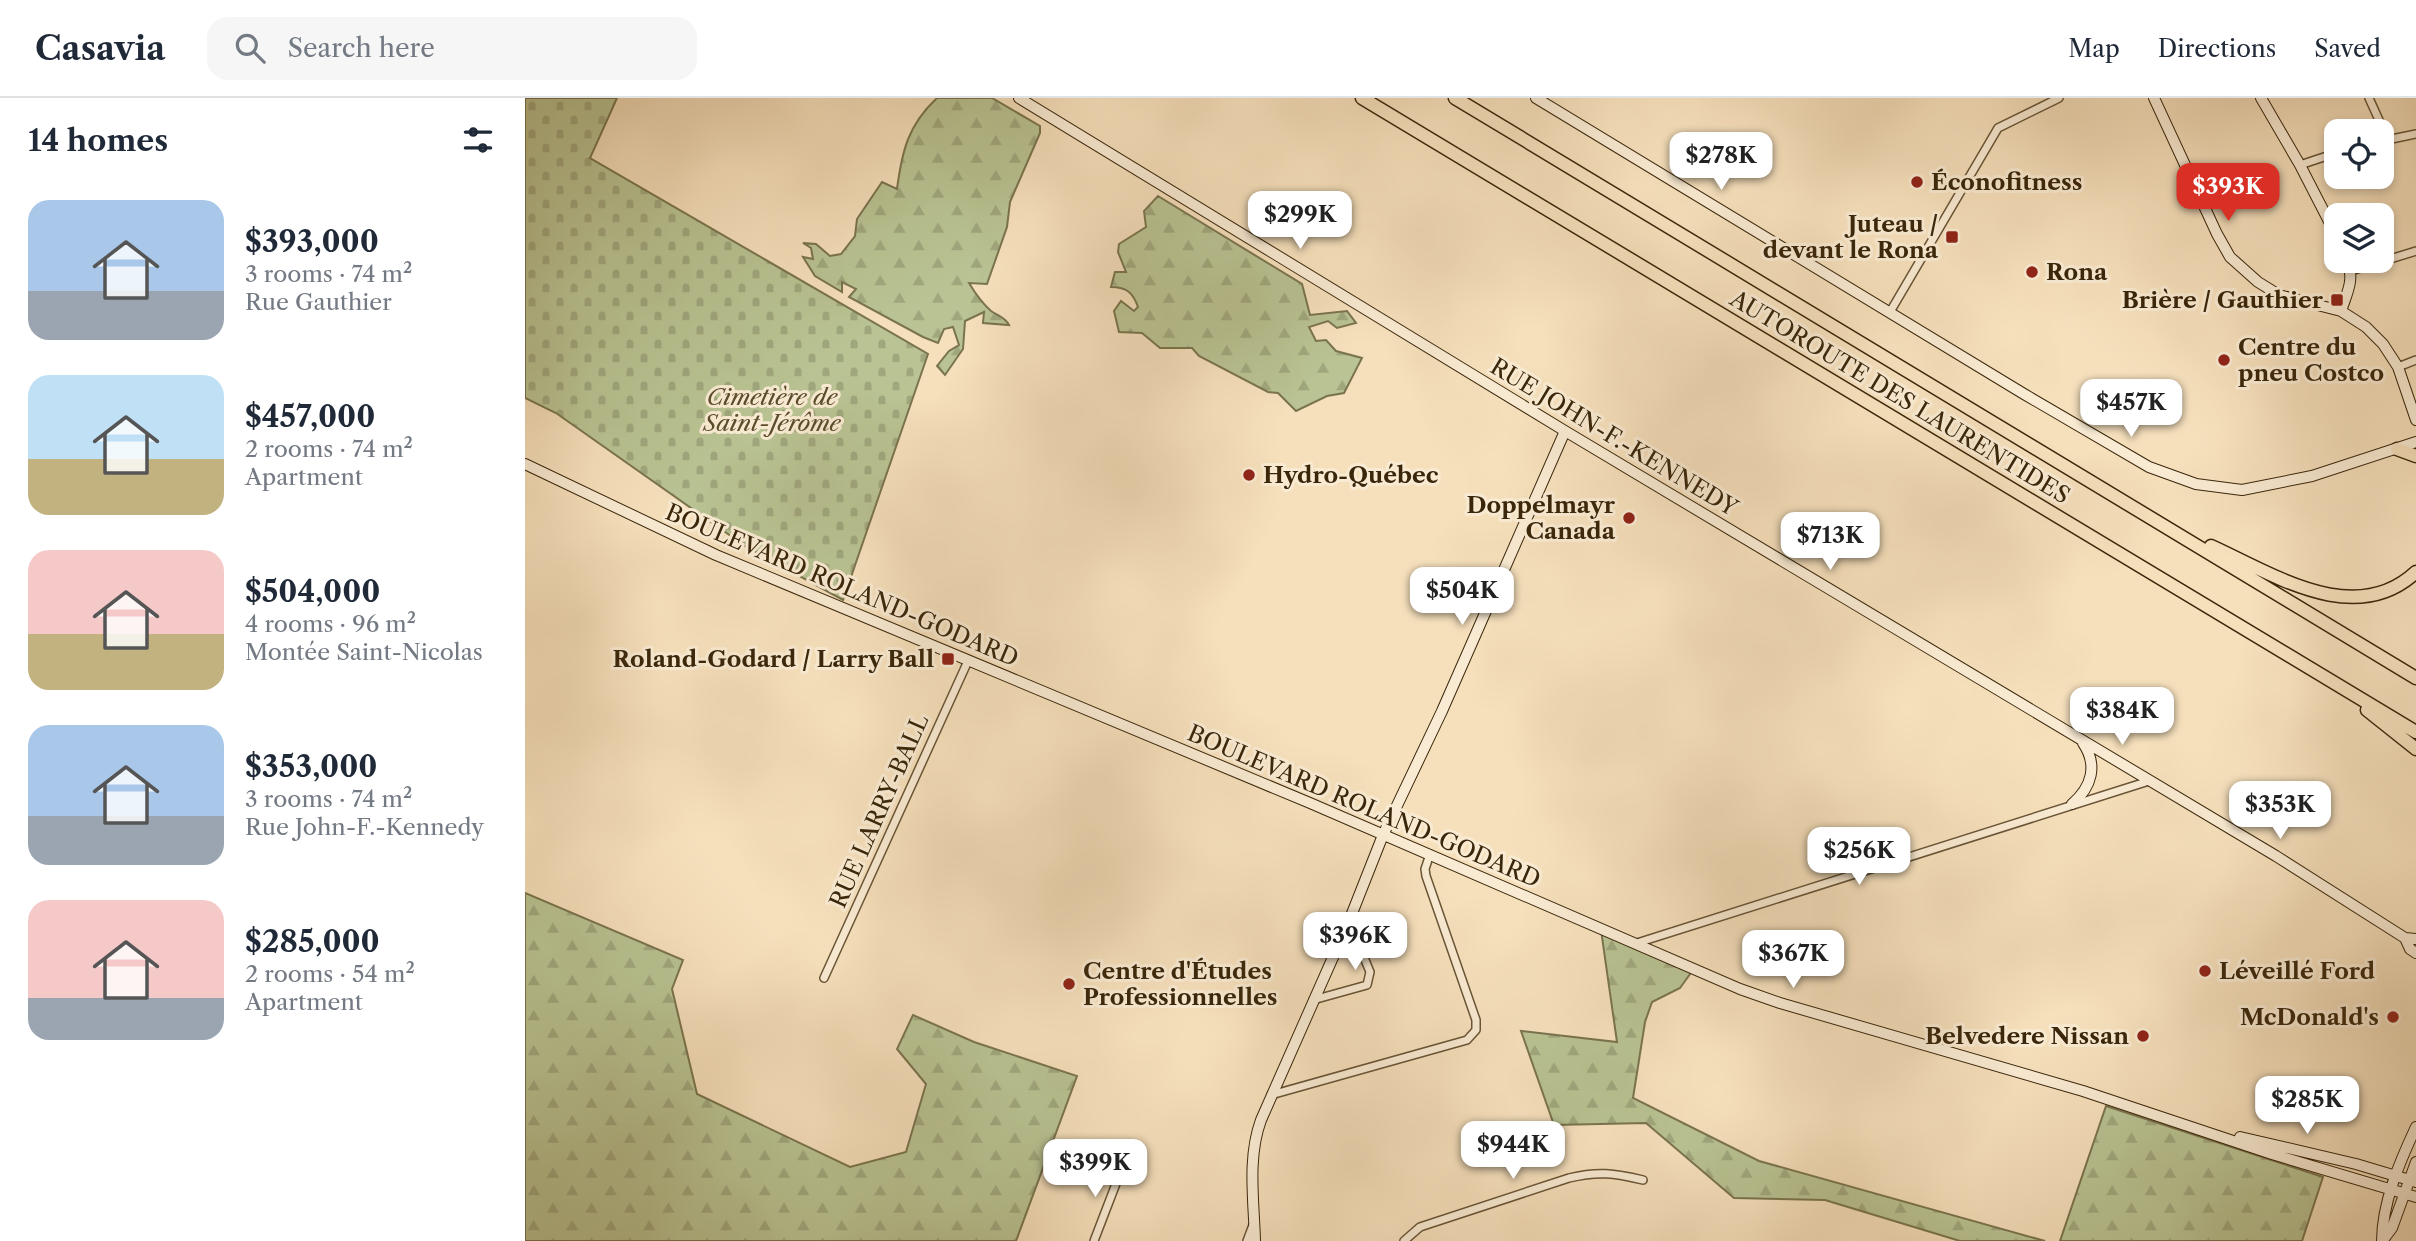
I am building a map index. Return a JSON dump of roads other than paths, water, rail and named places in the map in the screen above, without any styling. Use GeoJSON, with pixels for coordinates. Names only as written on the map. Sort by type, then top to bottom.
{"type":"FeatureCollection","features":[{"type":"Feature","properties":{"kind":"highway","name":"AUTOROUTE DES LAURENTIDES"},"geometry":{"type":"LineString","coordinates":[[1362,98],[2416,732]]}},
{"type":"Feature","properties":{"kind":"highway","name":"AUTOROUTE DES LAURENTIDES"},"geometry":{"type":"LineString","coordinates":[[1455,98],[2416,678]]}},
{"type":"Feature","properties":{"kind":"highway"},"geometry":{"type":"LineString","coordinates":[[2397,449],[2416,456]]}},
{"type":"Feature","properties":{"kind":"highway"},"geometry":{"type":"LineString","coordinates":[[2160,523],[2289,582],[2326,595],[2352,598],[2376,595],[2396,587],[2416,572]]}},
{"type":"Feature","properties":{"kind":"highway"},"geometry":{"type":"LineString","coordinates":[[2328,679],[2416,749]]}},
{"type":"Feature","properties":{"kind":"street","name":"RUE JOHN-F.-KENNEDY"},"geometry":{"type":"LineString","coordinates":[[1019,98],[1565,431],[2410,938],[2410,949],[2416,953]]}},
{"type":"Feature","properties":{"kind":"street"},"geometry":{"type":"LineString","coordinates":[[1536,98],[2149,467],[2196,484],[2242,490],[2312,476],[2416,442]]}},
{"type":"Feature","properties":{"kind":"street"},"geometry":{"type":"LineString","coordinates":[[1889,312],[1998,128],[2059,98]]}},
{"type":"Feature","properties":{"kind":"street"},"geometry":{"type":"LineString","coordinates":[[2154,98],[2230,257],[2258,282],[2279,295],[2341,311],[2365,327],[2383,344],[2398,367],[2416,420]]}},
{"type":"Feature","properties":{"kind":"street"},"geometry":{"type":"LineString","coordinates":[[2261,98],[2324,212]]}},
{"type":"Feature","properties":{"kind":"street"},"geometry":{"type":"LineString","coordinates":[[2369,98],[2377,119]]}},
{"type":"Feature","properties":{"kind":"street"},"geometry":{"type":"LineString","coordinates":[[2394,139],[2416,134]]}},
{"type":"Feature","properties":{"kind":"street"},"geometry":{"type":"LineString","coordinates":[[2300,165],[2324,157]]}},
{"type":"Feature","properties":{"kind":"street"},"geometry":{"type":"LineString","coordinates":[[2394,258],[2416,251]]}},
{"type":"Feature","properties":{"kind":"street"},"geometry":{"type":"LineString","coordinates":[[2341,311],[2351,282],[2351,273]]}},
{"type":"Feature","properties":{"kind":"street"},"geometry":{"type":"LineString","coordinates":[[2398,367],[2416,360]]}},
{"type":"Feature","properties":{"kind":"street"},"geometry":{"type":"LineString","coordinates":[[2404,381],[2416,398]]}},
{"type":"Feature","properties":{"kind":"street"},"geometry":{"type":"LineString","coordinates":[[1255,1241],[1253,1160],[1257,1131],[1270,1095],[1349,921],[1383,835],[1442,711],[1565,431]]}},
{"type":"Feature","properties":{"kind":"street","name":"BOULEVARD ROLAND-GODARD"},"geometry":{"type":"LineString","coordinates":[[525,464],[716,555],[1430,854],[1740,989],[2083,1091],[2416,1197]]}},
{"type":"Feature","properties":{"kind":"street","name":"RUE LARRY-BALL"},"geometry":{"type":"LineString","coordinates":[[824,978],[968,661]]}},
{"type":"Feature","properties":{"kind":"street"},"geometry":{"type":"LineString","coordinates":[[2072,804],[2086,789],[2092,768],[2091,758],[2080,740]]}},
{"type":"Feature","properties":{"kind":"street"},"geometry":{"type":"LineString","coordinates":[[1637,943],[2148,781]]}},
{"type":"Feature","properties":{"kind":"street"},"geometry":{"type":"LineString","coordinates":[[1270,1095],[1467,1040],[1476,1030],[1476,1020],[1426,876],[1425,869],[1430,854]]}},
{"type":"Feature","properties":{"kind":"street"},"geometry":{"type":"LineString","coordinates":[[1312,1001],[1367,985],[1370,972],[1349,921]]}},
{"type":"Feature","properties":{"kind":"street"},"geometry":{"type":"LineString","coordinates":[[2383,1241],[2382,1226],[2392,1189],[2416,1126]]}},
{"type":"Feature","properties":{"kind":"street","name":"BOULEVARD ROLAND-GODARD"},"geometry":{"type":"LineString","coordinates":[[2208,1131],[2274,1144],[2413,1181]]}},
{"type":"Feature","properties":{"kind":"street"},"geometry":{"type":"LineString","coordinates":[[2383,1241],[2392,1228],[2404,1193],[2413,1181],[2416,1162]]}},
{"type":"Feature","properties":{"kind":"street"},"geometry":{"type":"LineString","coordinates":[[1094,1241],[1122,1168]]}},
{"type":"Feature","properties":{"kind":"street"},"geometry":{"type":"LineString","coordinates":[[1404,1241],[1420,1227],[1430,1223],[1569,1178],[1611,1172],[1643,1180]]}},
{"type":"Feature","properties":{"kind":"street"},"geometry":{"type":"LineString","coordinates":[[1247,1241],[1255,1219]]}},
{"type":"Feature","properties":{"kind":"place","name":"Éconofitness"},"geometry":{"type":"Point","coordinates":[1917,182]}},
{"type":"Feature","properties":{"kind":"place","name":"Juteau / devant le Rona"},"geometry":{"type":"Point","coordinates":[1952,237]}},
{"type":"Feature","properties":{"kind":"place","name":"Rona"},"geometry":{"type":"Point","coordinates":[2032,272]}},
{"type":"Feature","properties":{"kind":"place","name":"Brière / Gauthier"},"geometry":{"type":"Point","coordinates":[2337,300]}},
{"type":"Feature","properties":{"kind":"place","name":"Centre du pneu Costco"},"geometry":{"type":"Point","coordinates":[2224,360]}},
{"type":"Feature","properties":{"kind":"place","name":"Hydro-Québec"},"geometry":{"type":"Point","coordinates":[1249,475]}},
{"type":"Feature","properties":{"kind":"place","name":"Doppelmayr Canada"},"geometry":{"type":"Point","coordinates":[1629,518]}},
{"type":"Feature","properties":{"kind":"place","name":"Roland-Godard / Larry Ball"},"geometry":{"type":"Point","coordinates":[948,659]}},
{"type":"Feature","properties":{"kind":"place","name":"Léveillé Ford"},"geometry":{"type":"Point","coordinates":[2205,971]}},
{"type":"Feature","properties":{"kind":"place","name":"Centre d'Études Professionnelles"},"geometry":{"type":"Point","coordinates":[1069,984]}},
{"type":"Feature","properties":{"kind":"place","name":"McDonald's"},"geometry":{"type":"Point","coordinates":[2393,1017]}},
{"type":"Feature","properties":{"kind":"place","name":"Belvedere Nissan"},"geometry":{"type":"Point","coordinates":[2143,1036]}},
{"type":"Feature","properties":{"kind":"park label","name":"Cimetière de Saint-Jérôme"},"geometry":{"type":"Point","coordinates":[772,410]}}]}
